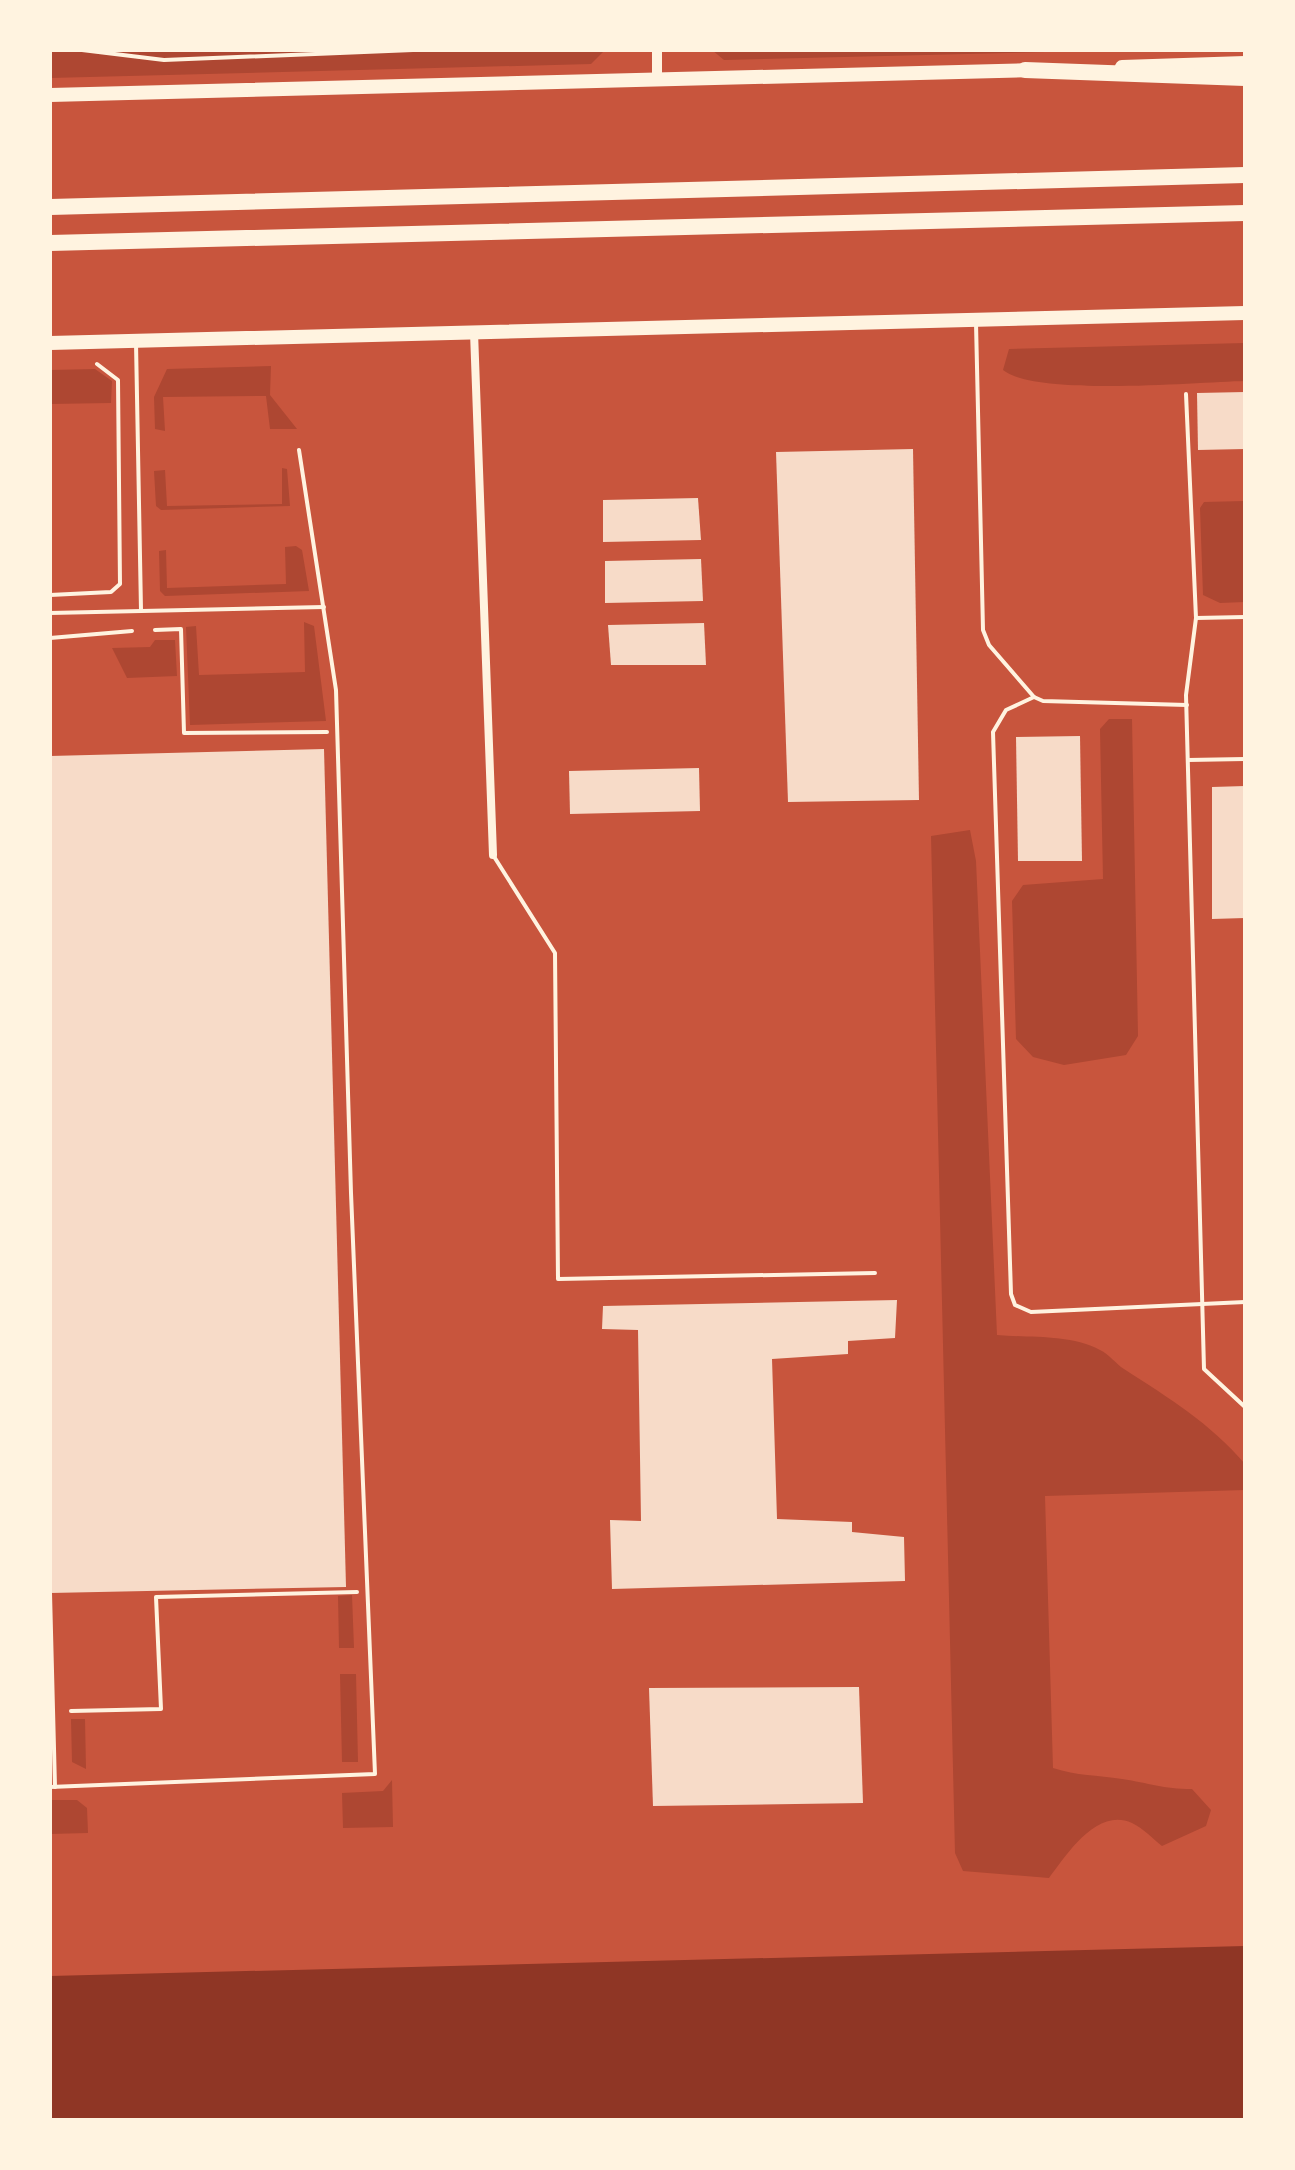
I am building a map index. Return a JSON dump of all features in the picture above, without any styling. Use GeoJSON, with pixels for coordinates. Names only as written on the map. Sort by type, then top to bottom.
{"type":"FeatureCollection","features":[{"type":"Feature","properties":{"kind":"highway"},"geometry":{"type":"LineString","coordinates":[[50,95],[1245,63]]}},
{"type":"Feature","properties":{"kind":"highway"},"geometry":{"type":"LineString","coordinates":[[1025,70],[1245,78]]}},
{"type":"Feature","properties":{"kind":"highway"},"geometry":{"type":"LineString","coordinates":[[50,207],[1245,175]]}},
{"type":"Feature","properties":{"kind":"highway"},"geometry":{"type":"LineString","coordinates":[[50,243],[1245,213]]}},
{"type":"Feature","properties":{"kind":"highway"},"geometry":{"type":"LineString","coordinates":[[50,343],[1245,313]]}},
{"type":"Feature","properties":{"kind":"street"},"geometry":{"type":"LineString","coordinates":[[657,50],[657,78]]}},
{"type":"Feature","properties":{"kind":"street"},"geometry":{"type":"LineString","coordinates":[[474,332],[493,855]]}},
{"type":"Feature","properties":{"kind":"lane"},"geometry":{"type":"LineString","coordinates":[[976,319],[983,630],[989,645],[1034,697],[1066,704],[1187,705]]}},
{"type":"Feature","properties":{"kind":"lane"},"geometry":{"type":"LineString","coordinates":[[135,341],[141,611]]}},
{"type":"Feature","properties":{"kind":"lane"},"geometry":{"type":"LineString","coordinates":[[1186,394],[1196,618],[1187,705],[1204,1369],[1245,1407]]}},
{"type":"Feature","properties":{"kind":"lane"},"geometry":{"type":"LineString","coordinates":[[50,1593],[53,1787],[375,1774],[357,1367],[336,690],[299,450]]}},
{"type":"Feature","properties":{"kind":"lane"},"geometry":{"type":"LineString","coordinates":[[50,613],[325,607]]}},
{"type":"Feature","properties":{"kind":"lane"},"geometry":{"type":"LineString","coordinates":[[1196,618],[1245,617]]}},
{"type":"Feature","properties":{"kind":"lane"},"geometry":{"type":"LineString","coordinates":[[1034,697],[1006,710],[993,732],[1011,1294],[1015,1305],[1031,1312],[1245,1302]]}},
{"type":"Feature","properties":{"kind":"lane"},"geometry":{"type":"LineString","coordinates":[[1188,760],[1245,759]]}},
{"type":"Feature","properties":{"kind":"lane"},"geometry":{"type":"LineString","coordinates":[[493,855],[555,953],[558,1279],[875,1273]]}},
{"type":"Feature","properties":{"kind":"path"},"geometry":{"type":"LineString","coordinates":[[82,50],[164,60],[413,50]]}},
{"type":"Feature","properties":{"kind":"path"},"geometry":{"type":"LineString","coordinates":[[50,595],[111,592],[120,584],[118,380],[97,364]]}},
{"type":"Feature","properties":{"kind":"path"},"geometry":{"type":"LineString","coordinates":[[155,630],[181,629],[184,733],[327,732],[328,747]]}},
{"type":"Feature","properties":{"kind":"path"},"geometry":{"type":"LineString","coordinates":[[50,638],[132,631]]}},
{"type":"Feature","properties":{"kind":"path"},"geometry":{"type":"LineString","coordinates":[[71,1711],[161,1709],[156,1597],[357,1593],[356,1577]]}},
{"type":"Feature","properties":{"kind":"shaded area"},"geometry":{"type":"Polygon","coordinates":[[[50,50],[605,50],[591,64],[50,78],[50,50]]]}},
{"type":"Feature","properties":{"kind":"shaded area"},"geometry":{"type":"Polygon","coordinates":[[[712,50],[1124,50],[724,60],[712,50]]]}},
{"type":"Feature","properties":{"kind":"shaded area"},"geometry":{"type":"Polygon","coordinates":[[[1245,343],[1245,381],[1081,386],[1021,378],[1003,370],[1009,349],[1245,343]]]}},
{"type":"Feature","properties":{"kind":"shaded area"},"geometry":{"type":"Polygon","coordinates":[[[271,366],[270,395],[297,429],[270,429],[266,396],[163,397],[165,431],[155,429],[154,397],[167,369],[271,366]]]}},
{"type":"Feature","properties":{"kind":"shaded area"},"geometry":{"type":"Polygon","coordinates":[[[95,369],[112,381],[111,403],[50,404],[50,370],[95,369]]]}},
{"type":"Feature","properties":{"kind":"shaded area"},"geometry":{"type":"Polygon","coordinates":[[[282,468],[287,469],[290,506],[161,510],[156,506],[154,471],[165,470],[167,506],[282,504],[282,468]]]}},
{"type":"Feature","properties":{"kind":"shaded area"},"geometry":{"type":"Polygon","coordinates":[[[1245,501],[1245,602],[1220,603],[1203,595],[1200,508],[1204,502],[1245,501]]]}},
{"type":"Feature","properties":{"kind":"shaded area"},"geometry":{"type":"Polygon","coordinates":[[[296,546],[302,550],[309,591],[165,596],[160,591],[159,551],[166,550],[167,588],[286,584],[285,547],[296,546]]]}},
{"type":"Feature","properties":{"kind":"shaded area"},"geometry":{"type":"Polygon","coordinates":[[[304,622],[314,626],[326,721],[190,725],[186,627],[196,626],[199,675],[305,672],[304,622]]]}},
{"type":"Feature","properties":{"kind":"shaded area"},"geometry":{"type":"Polygon","coordinates":[[[155,640],[175,640],[177,676],[127,678],[112,648],[150,647],[155,640]]]}},
{"type":"Feature","properties":{"kind":"shaded area"},"geometry":{"type":"Polygon","coordinates":[[[1109,719],[1132,719],[1138,1036],[1126,1055],[1064,1065],[1033,1057],[1016,1039],[1012,901],[1023,885],[1103,879],[1100,729],[1109,719]]]}},
{"type":"Feature","properties":{"kind":"shaded area"},"geometry":{"type":"Polygon","coordinates":[[[970,830],[976,861],[997,1335],[1063,1339],[1100,1350],[1203,1424],[1245,1464],[1245,1490],[1045,1496],[1053,1768],[1070,1773],[1192,1789],[1211,1810],[1206,1826],[1162,1846],[1132,1823],[1119,1820],[1106,1822],[1083,1836],[1049,1878],[963,1871],[955,1853],[931,836],[970,830]]]}},
{"type":"Feature","properties":{"kind":"shaded area"},"geometry":{"type":"Polygon","coordinates":[[[352,1595],[354,1648],[339,1648],[338,1596],[352,1595]]]}},
{"type":"Feature","properties":{"kind":"shaded area"},"geometry":{"type":"Polygon","coordinates":[[[340,1674],[356,1674],[358,1762],[342,1762],[340,1674]]]}},
{"type":"Feature","properties":{"kind":"shaded area"},"geometry":{"type":"Polygon","coordinates":[[[71,1719],[85,1719],[86,1769],[72,1762],[71,1719]]]}},
{"type":"Feature","properties":{"kind":"shaded area"},"geometry":{"type":"Polygon","coordinates":[[[392,1780],[393,1827],[343,1828],[342,1793],[383,1791],[392,1780]]]}},
{"type":"Feature","properties":{"kind":"shaded area"},"geometry":{"type":"Polygon","coordinates":[[[50,1800],[77,1800],[87,1808],[88,1833],[50,1834],[50,1800]]]}},
{"type":"Feature","properties":{"kind":"shaded area"},"geometry":{"type":"Polygon","coordinates":[[[1245,1946],[1245,2120],[50,2120],[50,1976],[1245,1946]]]}},
{"type":"Feature","properties":{"kind":"building"},"geometry":{"type":"Polygon","coordinates":[[[1245,392],[1245,449],[1198,450],[1197,393],[1245,392]]]}},
{"type":"Feature","properties":{"kind":"building"},"geometry":{"type":"Polygon","coordinates":[[[913,449],[919,800],[788,802],[776,452],[913,449]]]}},
{"type":"Feature","properties":{"kind":"building"},"geometry":{"type":"Polygon","coordinates":[[[698,498],[701,540],[603,542],[603,500],[698,498]]]}},
{"type":"Feature","properties":{"kind":"building"},"geometry":{"type":"Polygon","coordinates":[[[701,559],[703,601],[605,603],[605,561],[701,559]]]}},
{"type":"Feature","properties":{"kind":"building"},"geometry":{"type":"Polygon","coordinates":[[[704,623],[706,665],[611,665],[608,625],[704,623]]]}},
{"type":"Feature","properties":{"kind":"building"},"geometry":{"type":"Polygon","coordinates":[[[1080,736],[1082,861],[1018,861],[1016,737],[1080,736]]]}},
{"type":"Feature","properties":{"kind":"building"},"geometry":{"type":"Polygon","coordinates":[[[324,749],[346,1587],[50,1593],[50,756],[324,749]]]}},
{"type":"Feature","properties":{"kind":"building"},"geometry":{"type":"Polygon","coordinates":[[[699,768],[700,811],[570,814],[569,771],[699,768]]]}},
{"type":"Feature","properties":{"kind":"building"},"geometry":{"type":"Polygon","coordinates":[[[1245,786],[1245,918],[1212,919],[1212,787],[1245,786]]]}},
{"type":"Feature","properties":{"kind":"building"},"geometry":{"type":"Polygon","coordinates":[[[897,1300],[895,1338],[848,1341],[848,1354],[772,1359],[777,1519],[852,1522],[852,1532],[904,1537],[905,1581],[612,1589],[610,1520],[641,1521],[638,1330],[602,1329],[603,1306],[897,1300]]]}},
{"type":"Feature","properties":{"kind":"building"},"geometry":{"type":"Polygon","coordinates":[[[859,1687],[863,1803],[653,1806],[649,1688],[859,1687]]]}}]}
